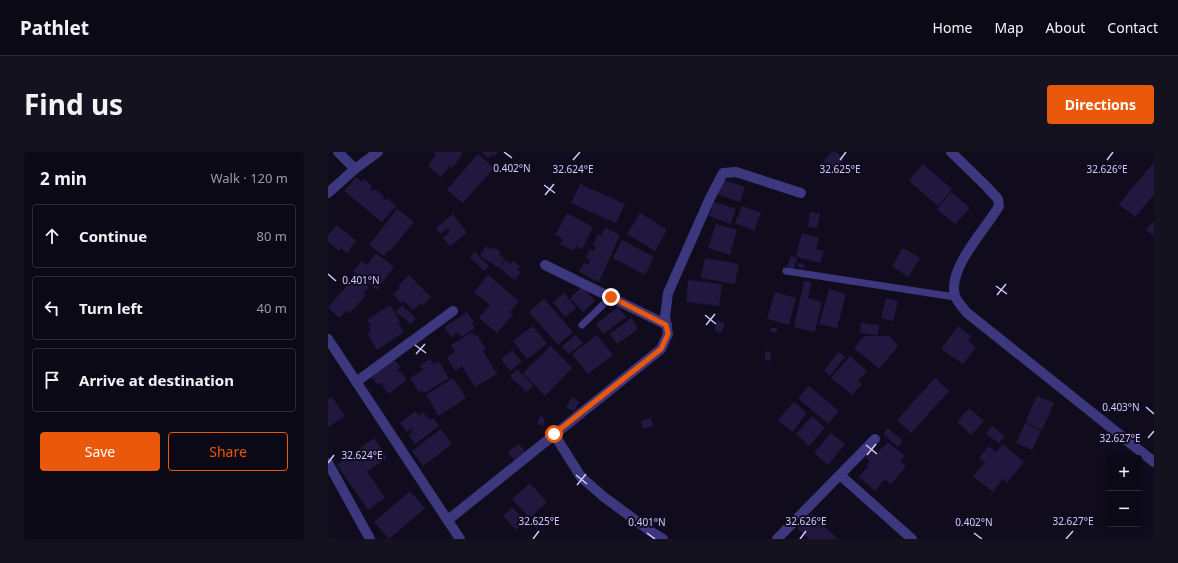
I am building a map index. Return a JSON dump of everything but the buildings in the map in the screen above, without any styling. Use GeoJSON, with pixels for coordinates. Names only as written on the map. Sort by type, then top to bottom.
{"type":"FeatureCollection","features":[{"type":"Feature","properties":{"kind":"street"},"geometry":{"type":"LineString","coordinates":[[338,152],[355,169]]}},
{"type":"Feature","properties":{"kind":"street"},"geometry":{"type":"LineString","coordinates":[[328,193],[355,169],[378,152]]}},
{"type":"Feature","properties":{"kind":"street"},"geometry":{"type":"LineString","coordinates":[[951,152],[998,199],[1000,206],[960,263],[954,281],[955,297],[966,312],[1154,462]]}},
{"type":"Feature","properties":{"kind":"street"},"geometry":{"type":"LineString","coordinates":[[448,520],[661,349],[668,334],[665,318],[668,293],[710,198],[723,173],[736,172],[801,193]]}},
{"type":"Feature","properties":{"kind":"street"},"geometry":{"type":"LineString","coordinates":[[545,265],[666,325]]}},
{"type":"Feature","properties":{"kind":"street"},"geometry":{"type":"LineString","coordinates":[[356,382],[453,311]]}},
{"type":"Feature","properties":{"kind":"street"},"geometry":{"type":"LineString","coordinates":[[328,339],[460,539]]}},
{"type":"Feature","properties":{"kind":"street"},"geometry":{"type":"LineString","coordinates":[[554,434],[581,477],[604,497],[663,539]]}},
{"type":"Feature","properties":{"kind":"street"},"geometry":{"type":"LineString","coordinates":[[777,539],[875,439]]}},
{"type":"Feature","properties":{"kind":"street"},"geometry":{"type":"LineString","coordinates":[[328,463],[370,539]]}},
{"type":"Feature","properties":{"kind":"street"},"geometry":{"type":"LineString","coordinates":[[840,475],[912,539]]}},
{"type":"Feature","properties":{"kind":"lane"},"geometry":{"type":"LineString","coordinates":[[786,271],[955,297]]}},
{"type":"Feature","properties":{"kind":"lane"},"geometry":{"type":"LineString","coordinates":[[582,325],[611,297]]}},
{"type":"Feature","properties":{"kind":"route"},"geometry":{"type":"LineString","coordinates":[[554,434],[661,349],[665,342],[668,334],[666,325],[611,297]]}}]}
